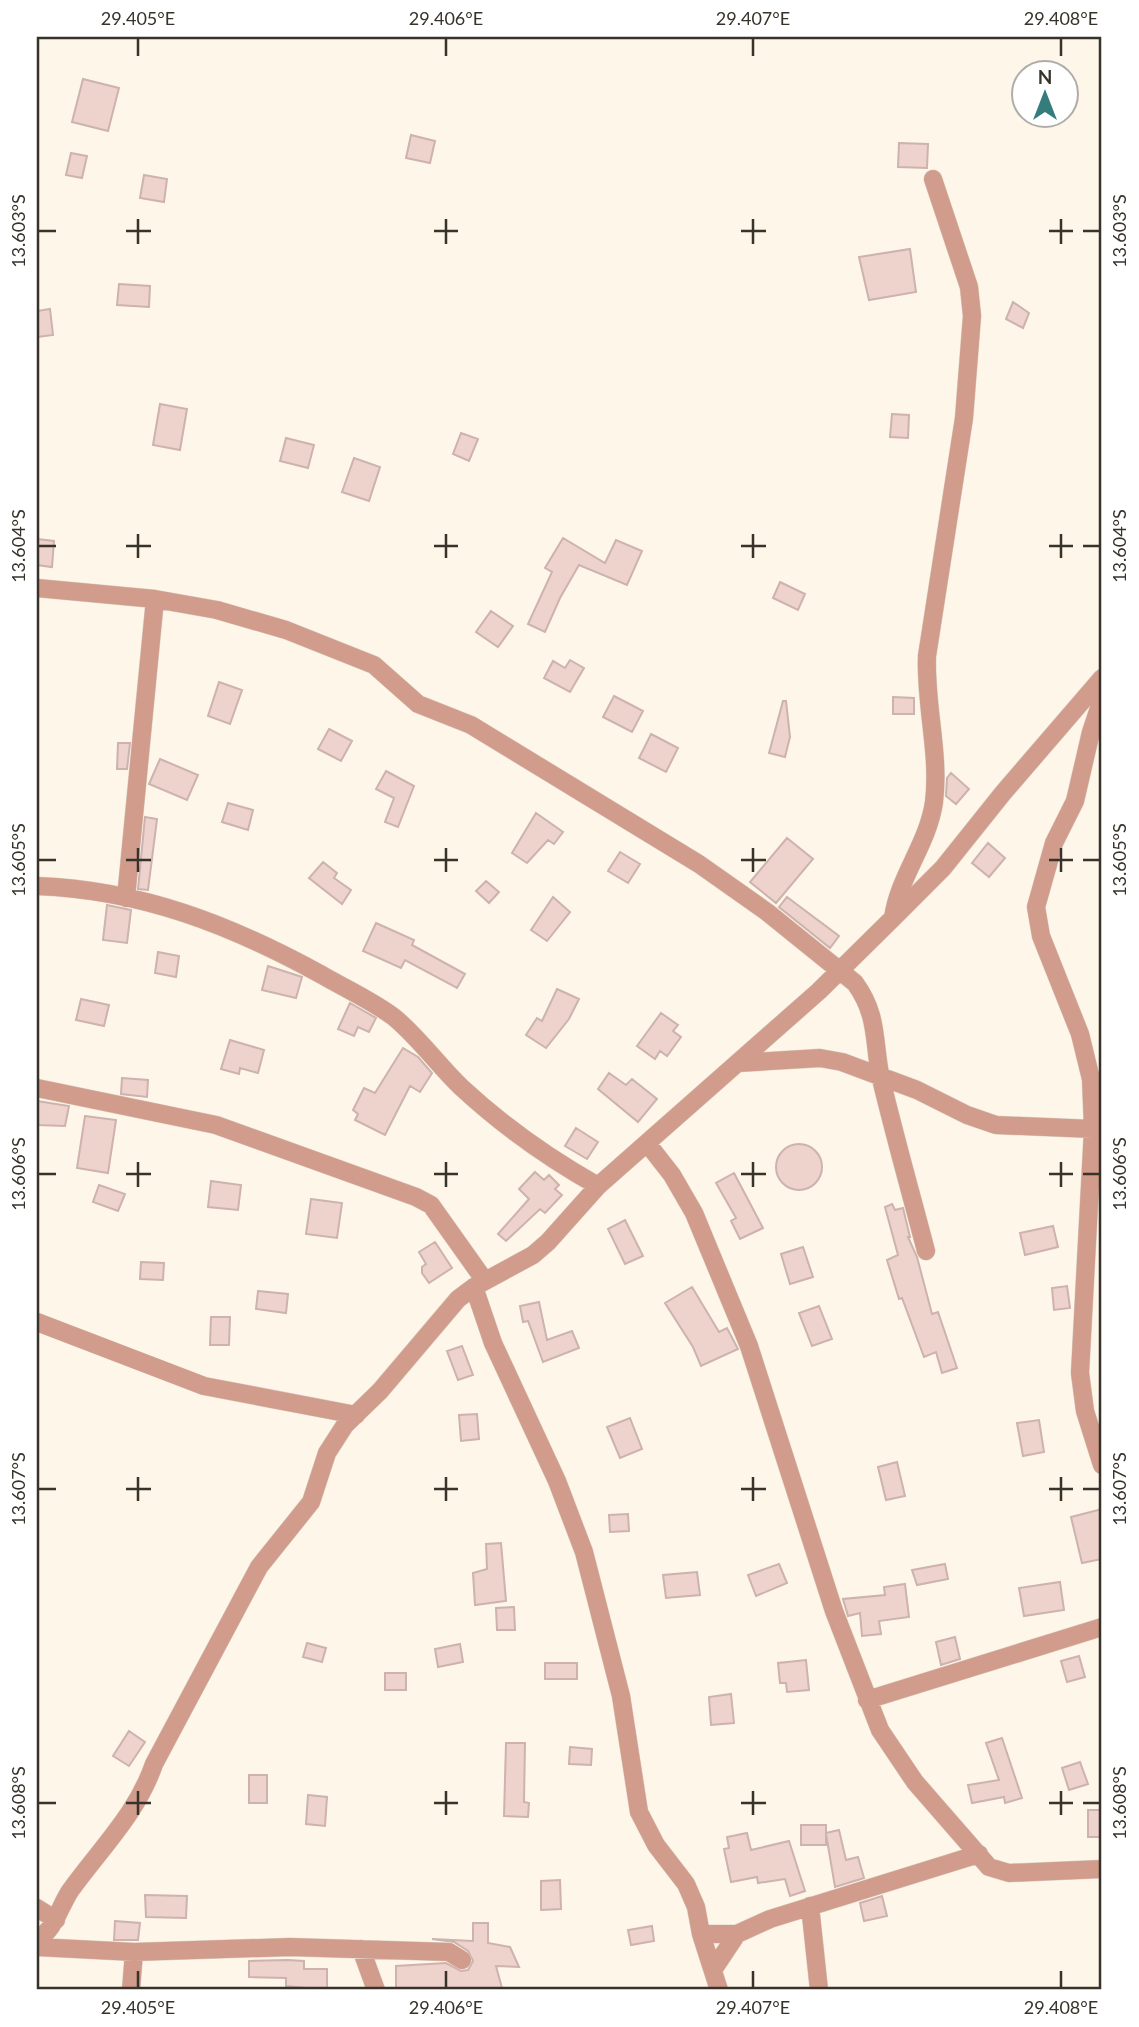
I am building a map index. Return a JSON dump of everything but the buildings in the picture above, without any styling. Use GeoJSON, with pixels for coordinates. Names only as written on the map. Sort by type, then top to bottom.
{"type":"FeatureCollection","features":[{"type":"Feature","properties":{"kind":"street"},"geometry":{"type":"LineString","coordinates":[[894,918],[899,888],[929,828],[934,802],[935,777],[926,683],[927,656],[964,418],[972,316],[970,287],[933,179]]}},
{"type":"Feature","properties":{"kind":"street"},"geometry":{"type":"LineString","coordinates":[[37,588],[155,599],[217,610],[286,630],[374,665],[418,704],[471,725],[699,864],[766,912],[855,983],[872,1011],[881,1076],[926,1251]]}},
{"type":"Feature","properties":{"kind":"street"},"geometry":{"type":"LineString","coordinates":[[126,898],[155,599]]}},
{"type":"Feature","properties":{"kind":"street"},"geometry":{"type":"LineString","coordinates":[[37,1940],[46,1934],[56,1920],[69,1894],[121,1827],[146,1787],[154,1764],[250,1583],[271,1550],[310,1502],[334,1439],[380,1391],[440,1318],[479,1284],[533,1255],[598,1186],[738,1063],[894,918],[943,868],[1003,793],[1102,678]]}},
{"type":"Feature","properties":{"kind":"street"},"geometry":{"type":"LineString","coordinates":[[1102,699],[1091,732],[1075,801],[1054,843],[1037,907],[1041,936],[1087,1058],[1096,1213],[1080,1373],[1085,1410],[1102,1465]]}},
{"type":"Feature","properties":{"kind":"street"},"geometry":{"type":"LineString","coordinates":[[37,886],[92,890],[126,898],[216,922],[262,943],[374,1004],[414,1035],[459,1085],[503,1124],[551,1159],[598,1186]]}},
{"type":"Feature","properties":{"kind":"street"},"geometry":{"type":"LineString","coordinates":[[738,1063],[820,1058],[881,1076],[996,1125],[1093,1129]]}},
{"type":"Feature","properties":{"kind":"street"},"geometry":{"type":"LineString","coordinates":[[37,1088],[216,1125],[431,1205],[479,1284],[493,1343],[522,1411],[557,1481],[584,1552],[616,1673],[639,1812],[656,1845],[686,1884],[696,1907],[701,1934],[719,1990]]}},
{"type":"Feature","properties":{"kind":"street"},"geometry":{"type":"LineString","coordinates":[[647,1143],[672,1175],[694,1213],[749,1346],[834,1611],[867,1700],[896,1758],[989,1867],[1009,1873],[1102,1869]]}},
{"type":"Feature","properties":{"kind":"street"},"geometry":{"type":"LineString","coordinates":[[37,1322],[204,1386],[356,1415]]}},
{"type":"Feature","properties":{"kind":"street"},"geometry":{"type":"LineString","coordinates":[[867,1700],[1102,1627]]}},
{"type":"Feature","properties":{"kind":"street"},"geometry":{"type":"LineString","coordinates":[[701,1934],[737,1934],[770,1919],[979,1854]]}},
{"type":"Feature","properties":{"kind":"street"},"geometry":{"type":"LineString","coordinates":[[810,1906],[819,1990]]}},
{"type":"Feature","properties":{"kind":"street"},"geometry":{"type":"LineString","coordinates":[[37,1908],[56,1920]]}},
{"type":"Feature","properties":{"kind":"street"},"geometry":{"type":"LineString","coordinates":[[713,1970],[737,1934]]}},
{"type":"Feature","properties":{"kind":"street"},"geometry":{"type":"LineString","coordinates":[[37,1947],[134,1952],[276,1947],[361,1949],[449,1952],[462,1960]]}},
{"type":"Feature","properties":{"kind":"street"},"geometry":{"type":"LineString","coordinates":[[361,1949],[376,1990]]}},
{"type":"Feature","properties":{"kind":"street"},"geometry":{"type":"LineString","coordinates":[[131,1990],[134,1952]]}}]}
